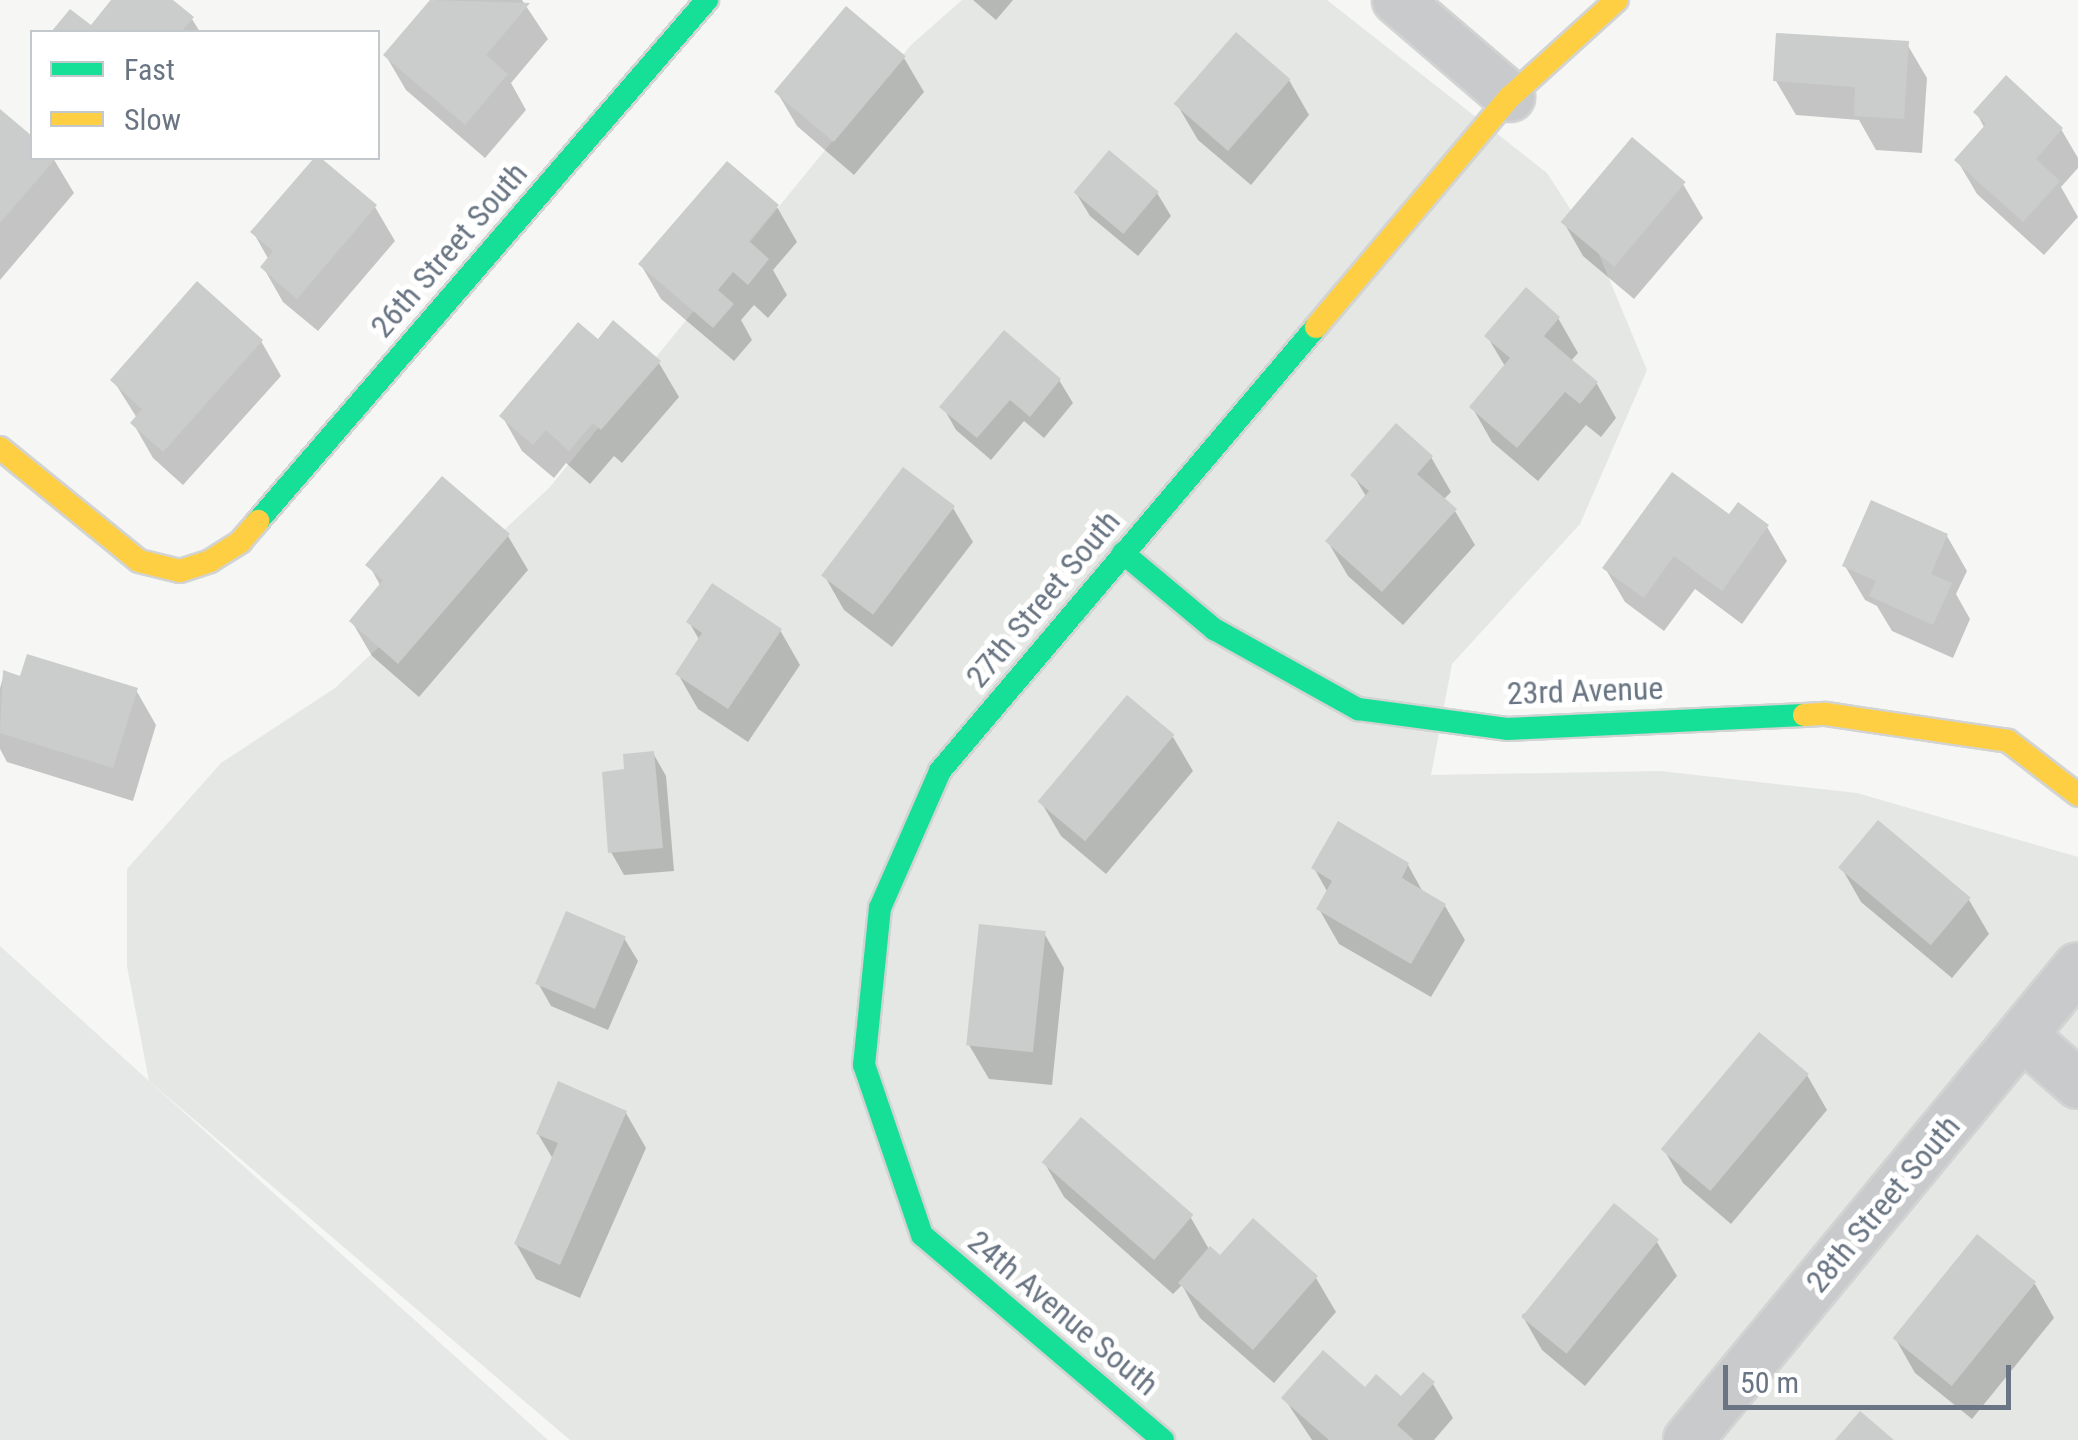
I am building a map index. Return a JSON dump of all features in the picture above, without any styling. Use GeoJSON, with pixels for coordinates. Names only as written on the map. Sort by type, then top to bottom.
{"type":"FeatureCollection","features":[{"type":"Feature","properties":{"kind":"street","name":"26th Street South"},"geometry":{"type":"LineString","coordinates":[[0,448],[139,561],[180,571],[210,561],[240,542],[707,0]]}},
{"type":"Feature","properties":{"kind":"street"},"geometry":{"type":"LineString","coordinates":[[1397,0],[1510,97]]}},
{"type":"Feature","properties":{"kind":"street","name":"27th Street South"},"geometry":{"type":"LineString","coordinates":[[922,1235],[864,1065],[880,908],[940,771],[1510,97],[1617,0]]}},
{"type":"Feature","properties":{"kind":"street","name":"23rd Avenue"},"geometry":{"type":"LineString","coordinates":[[1123,553],[1214,629],[1358,709],[1507,729],[1826,714],[2008,742],[2078,796]]}},
{"type":"Feature","properties":{"kind":"street","name":"28th Street South"},"geometry":{"type":"LineString","coordinates":[[1688,1440],[2078,968]]}},
{"type":"Feature","properties":{"kind":"street"},"geometry":{"type":"LineString","coordinates":[[2023,1036],[2078,1084]]}},
{"type":"Feature","properties":{"kind":"street","name":"24th Avenue South"},"geometry":{"type":"LineString","coordinates":[[922,1235],[1163,1440]]}},
{"type":"Feature","properties":{"kind":"shaded area"},"geometry":{"type":"Polygon","coordinates":[[[962,0],[1327,0],[1547,173],[1598,252],[1647,370],[1580,524],[1452,664],[1431,775],[1660,771],[1857,793],[2078,857],[2078,1440],[570,1440],[149,1081],[127,966],[127,869],[221,763],[335,688],[549,488],[911,45],[962,0]]]}},
{"type":"Feature","properties":{"kind":"shaded area"},"geometry":{"type":"Polygon","coordinates":[[[0,946],[149,1081],[548,1440],[0,1440],[0,946]]]}},
{"type":"Feature","properties":{"kind":"building"},"geometry":{"type":"Polygon","coordinates":[[[111,0],[173,0],[194,17],[183,30],[53,30],[70,9],[91,25],[111,0]]]}},
{"type":"Feature","properties":{"kind":"building"},"geometry":{"type":"Polygon","coordinates":[[[430,0],[530,3],[486,55],[508,74],[465,125],[383,55],[430,0]]]}},
{"type":"Feature","properties":{"kind":"building"},"geometry":{"type":"Polygon","coordinates":[[[846,6],[906,56],[834,142],[774,92],[846,6]]]}},
{"type":"Feature","properties":{"kind":"building"},"geometry":{"type":"Polygon","coordinates":[[[1236,32],[1290,79],[1228,151],[1174,104],[1236,32]]]}},
{"type":"Feature","properties":{"kind":"building"},"geometry":{"type":"Polygon","coordinates":[[[1776,33],[1909,41],[1904,119],[1854,116],[1855,87],[1773,81],[1776,33]]]}},
{"type":"Feature","properties":{"kind":"building"},"geometry":{"type":"Polygon","coordinates":[[[2006,75],[2063,128],[2036,159],[2060,181],[2023,222],[1954,160],[1986,124],[1973,112],[2006,75]]]}},
{"type":"Feature","properties":{"kind":"building"},"geometry":{"type":"Polygon","coordinates":[[[0,109],[30,134],[30,160],[54,160],[0,223],[0,109]]]}},
{"type":"Feature","properties":{"kind":"building"},"geometry":{"type":"Polygon","coordinates":[[[1632,137],[1686,182],[1614,267],[1561,222],[1632,137]]]}},
{"type":"Feature","properties":{"kind":"building"},"geometry":{"type":"Polygon","coordinates":[[[1109,150],[1159,192],[1123,234],[1074,192],[1109,150]]]}},
{"type":"Feature","properties":{"kind":"building"},"geometry":{"type":"Polygon","coordinates":[[[312,160],[323,160],[377,205],[297,299],[260,267],[273,251],[250,232],[312,160]]]}},
{"type":"Feature","properties":{"kind":"building"},"geometry":{"type":"Polygon","coordinates":[[[727,161],[779,205],[749,241],[769,259],[748,285],[733,272],[718,290],[734,304],[713,328],[638,264],[727,161]]]}},
{"type":"Feature","properties":{"kind":"building"},"geometry":{"type":"Polygon","coordinates":[[[197,281],[263,340],[163,452],[130,423],[142,409],[110,380],[197,281]]]}},
{"type":"Feature","properties":{"kind":"building"},"geometry":{"type":"Polygon","coordinates":[[[1526,287],[1560,317],[1544,336],[1598,382],[1580,404],[1565,392],[1517,448],[1469,407],[1510,358],[1484,336],[1526,287]]]}},
{"type":"Feature","properties":{"kind":"building"},"geometry":{"type":"Polygon","coordinates":[[[613,320],[661,361],[601,430],[593,423],[569,451],[546,430],[533,445],[499,416],[578,322],[598,339],[613,320]]]}},
{"type":"Feature","properties":{"kind":"building"},"geometry":{"type":"Polygon","coordinates":[[[1004,330],[1061,379],[1030,417],[1010,400],[977,438],[939,407],[1004,330]]]}},
{"type":"Feature","properties":{"kind":"building"},"geometry":{"type":"Polygon","coordinates":[[[1396,423],[1433,456],[1417,474],[1457,509],[1382,592],[1325,541],[1369,491],[1350,475],[1396,423]]]}},
{"type":"Feature","properties":{"kind":"building"},"geometry":{"type":"Polygon","coordinates":[[[903,467],[955,506],[873,615],[821,576],[903,467]]]}},
{"type":"Feature","properties":{"kind":"building"},"geometry":{"type":"Polygon","coordinates":[[[1672,472],[1729,514],[1738,502],[1769,525],[1722,591],[1674,556],[1644,598],[1602,568],[1672,472]]]}},
{"type":"Feature","properties":{"kind":"building"},"geometry":{"type":"Polygon","coordinates":[[[442,476],[510,534],[398,664],[349,621],[383,580],[365,565],[442,476]]]}},
{"type":"Feature","properties":{"kind":"building"},"geometry":{"type":"Polygon","coordinates":[[[1871,500],[1948,534],[1931,574],[1952,583],[1933,625],[1869,596],[1876,581],[1842,566],[1871,500]]]}},
{"type":"Feature","properties":{"kind":"building"},"geometry":{"type":"Polygon","coordinates":[[[712,583],[782,629],[728,709],[675,674],[702,633],[686,622],[712,583]]]}},
{"type":"Feature","properties":{"kind":"building"},"geometry":{"type":"Polygon","coordinates":[[[27,654],[138,688],[113,768],[0,733],[3,670],[20,676],[27,654]]]}},
{"type":"Feature","properties":{"kind":"building"},"geometry":{"type":"Polygon","coordinates":[[[1127,695],[1174,735],[1085,841],[1038,801],[1127,695]]]}},
{"type":"Feature","properties":{"kind":"building"},"geometry":{"type":"Polygon","coordinates":[[[654,751],[663,848],[608,853],[602,772],[624,769],[623,754],[654,751]]]}},
{"type":"Feature","properties":{"kind":"building"},"geometry":{"type":"Polygon","coordinates":[[[1878,820],[1971,898],[1931,945],[1838,867],[1878,820]]]}},
{"type":"Feature","properties":{"kind":"building"},"geometry":{"type":"Polygon","coordinates":[[[1338,821],[1409,863],[1402,878],[1446,904],[1411,964],[1316,909],[1332,881],[1311,868],[1338,821]]]}},
{"type":"Feature","properties":{"kind":"building"},"geometry":{"type":"Polygon","coordinates":[[[566,911],[626,936],[595,1009],[535,984],[566,911]]]}},
{"type":"Feature","properties":{"kind":"building"},"geometry":{"type":"Polygon","coordinates":[[[979,924],[1046,931],[1033,1052],[966,1045],[979,924]]]}},
{"type":"Feature","properties":{"kind":"building"},"geometry":{"type":"Polygon","coordinates":[[[1759,1032],[1809,1074],[1710,1191],[1661,1149],[1759,1032]]]}},
{"type":"Feature","properties":{"kind":"building"},"geometry":{"type":"Polygon","coordinates":[[[558,1081],[627,1111],[560,1265],[514,1244],[558,1143],[536,1134],[558,1081]]]}},
{"type":"Feature","properties":{"kind":"building"},"geometry":{"type":"Polygon","coordinates":[[[1081,1117],[1193,1215],[1154,1260],[1042,1162],[1081,1117]]]}},
{"type":"Feature","properties":{"kind":"building"},"geometry":{"type":"Polygon","coordinates":[[[1614,1203],[1659,1240],[1567,1354],[1521,1317],[1614,1203]]]}},
{"type":"Feature","properties":{"kind":"building"},"geometry":{"type":"Polygon","coordinates":[[[1253,1218],[1318,1276],[1253,1350],[1178,1283],[1210,1246],[1220,1255],[1253,1218]]]}},
{"type":"Feature","properties":{"kind":"building"},"geometry":{"type":"Polygon","coordinates":[[[1977,1234],[2036,1282],[1952,1386],[1893,1338],[1977,1234]]]}},
{"type":"Feature","properties":{"kind":"building"},"geometry":{"type":"Polygon","coordinates":[[[1323,1350],[1365,1387],[1376,1374],[1401,1396],[1423,1372],[1435,1382],[1397,1425],[1414,1440],[1329,1440],[1281,1398],[1323,1350]]]}},
{"type":"Feature","properties":{"kind":"building"},"geometry":{"type":"Polygon","coordinates":[[[1860,1411],[1894,1440],[1835,1440],[1860,1411]]]}},
{"type":"Feature","properties":{"kind":"traffic: fast"},"geometry":{"type":"LineString","coordinates":[[258,521],[707,0]]}},
{"type":"Feature","properties":{"kind":"traffic: fast"},"geometry":{"type":"LineString","coordinates":[[1163,1440],[922,1235],[864,1065],[880,908],[940,771],[1316,327]]}},
{"type":"Feature","properties":{"kind":"traffic: fast"},"geometry":{"type":"LineString","coordinates":[[1123,553],[1214,629],[1358,709],[1507,729],[1804,715]]}},
{"type":"Feature","properties":{"kind":"traffic: slow"},"geometry":{"type":"LineString","coordinates":[[1316,327],[1510,97],[1617,0]]}},
{"type":"Feature","properties":{"kind":"traffic: slow"},"geometry":{"type":"LineString","coordinates":[[0,448],[139,561],[180,571],[210,561],[240,542],[258,521]]}},
{"type":"Feature","properties":{"kind":"traffic: slow"},"geometry":{"type":"LineString","coordinates":[[1804,715],[1826,714],[2008,741],[2078,795]]}}]}
